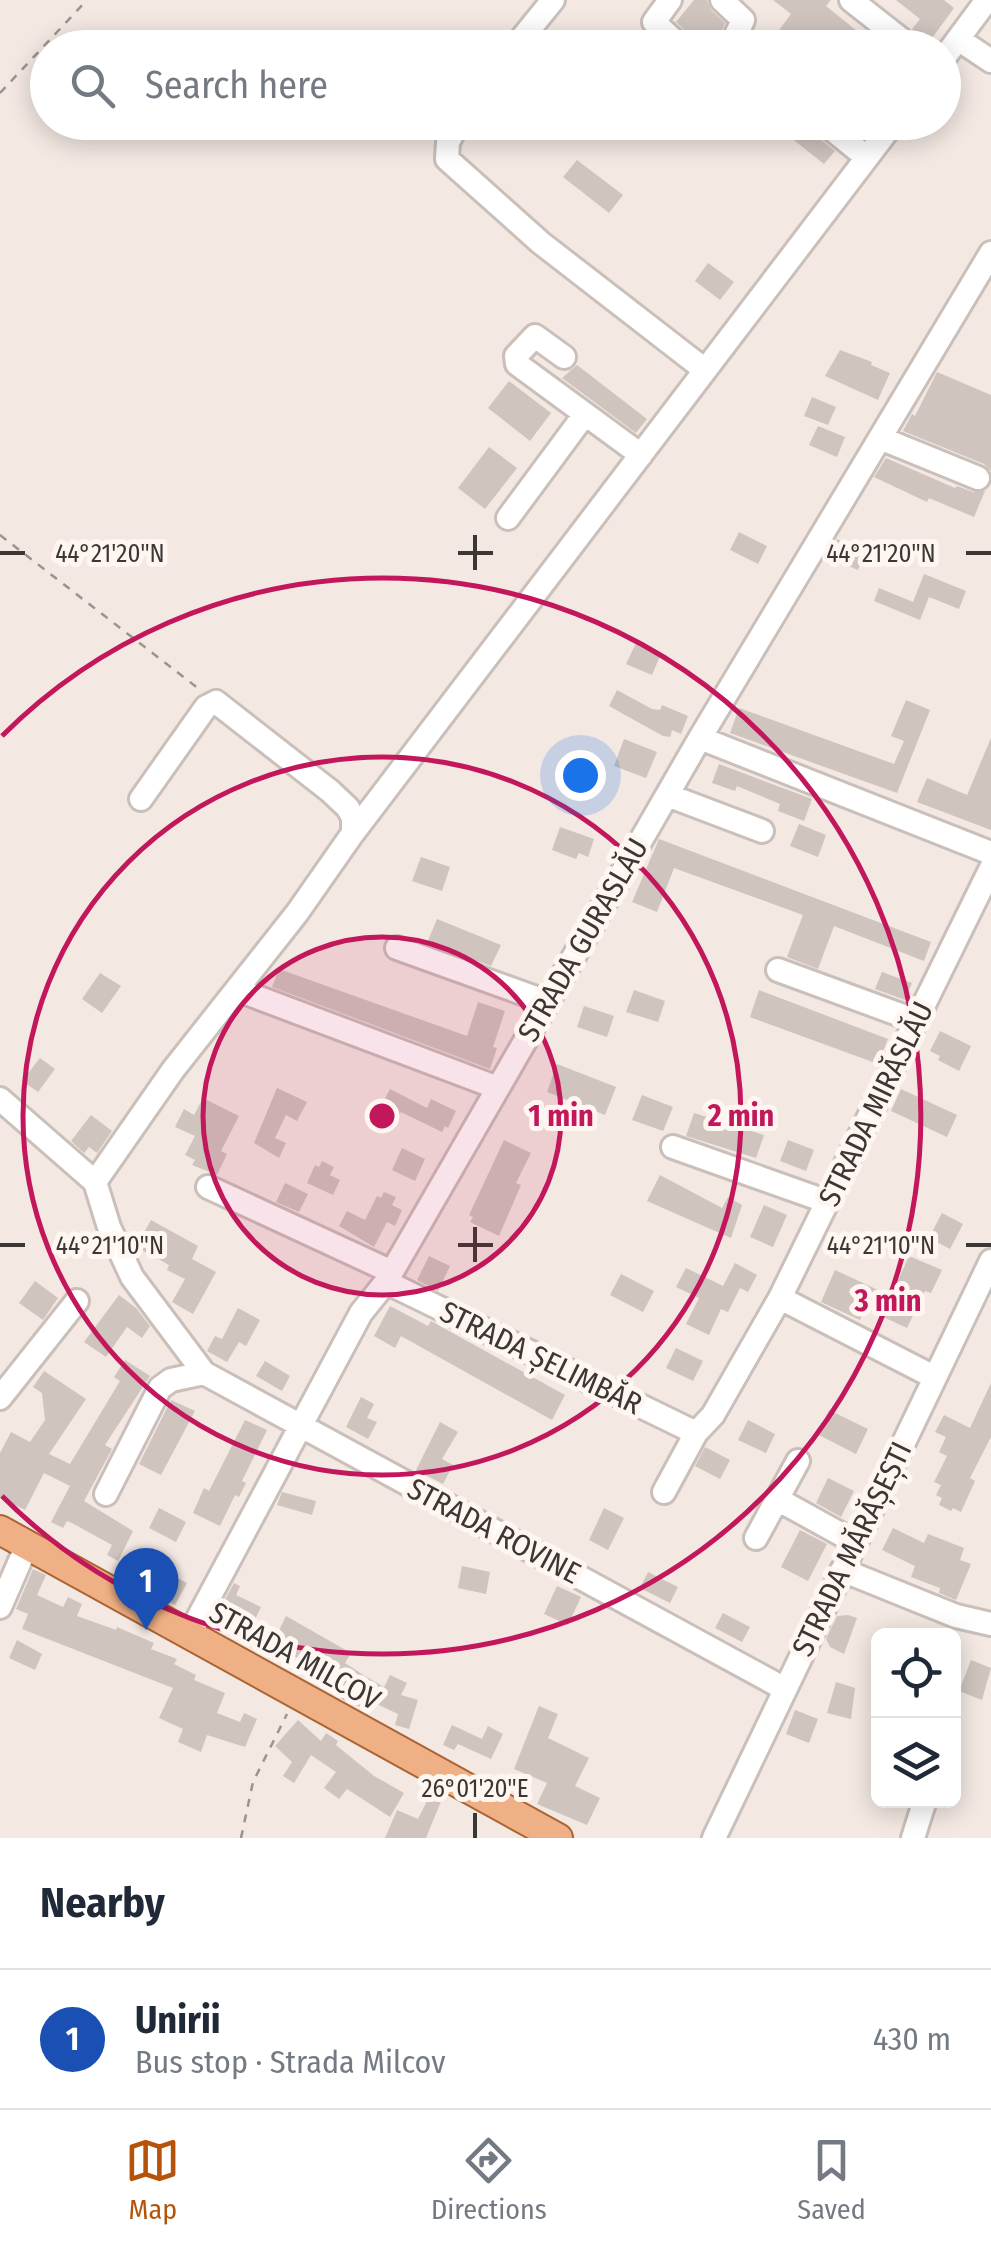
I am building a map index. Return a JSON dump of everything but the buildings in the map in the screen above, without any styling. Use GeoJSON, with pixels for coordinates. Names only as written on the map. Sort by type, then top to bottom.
{"type":"FeatureCollection","features":[{"type":"Feature","properties":{"kind":"main road","name":"STRADA MILCOV"},"geometry":{"type":"LineString","coordinates":[[0,1530],[558,1838]]}},
{"type":"Feature","properties":{"kind":"street"},"geometry":{"type":"LineString","coordinates":[[529,30],[553,0]]}},
{"type":"Feature","properties":{"kind":"street"},"geometry":{"type":"LineString","coordinates":[[663,30],[654,22],[669,0]]}},
{"type":"Feature","properties":{"kind":"street"},"geometry":{"type":"LineString","coordinates":[[722,0],[744,20],[739,30]]}},
{"type":"Feature","properties":{"kind":"street"},"geometry":{"type":"LineString","coordinates":[[852,0],[890,30]]}},
{"type":"Feature","properties":{"kind":"street"},"geometry":{"type":"LineString","coordinates":[[961,35],[987,0]]}},
{"type":"Feature","properties":{"kind":"street"},"geometry":{"type":"LineString","coordinates":[[961,41],[991,60]]}},
{"type":"Feature","properties":{"kind":"street"},"geometry":{"type":"LineString","coordinates":[[449,140],[447,159],[542,243],[704,370]]}},
{"type":"Feature","properties":{"kind":"street"},"geometry":{"type":"LineString","coordinates":[[845,140],[866,157]]}},
{"type":"Feature","properties":{"kind":"street"},"geometry":{"type":"LineString","coordinates":[[95,1182],[173,1070],[238,990],[880,140]]}},
{"type":"Feature","properties":{"kind":"street","name":"STRADA GURASLĂU"},"geometry":{"type":"LineString","coordinates":[[190,1634],[361,1313],[389,1277],[700,738],[991,253]]}},
{"type":"Feature","properties":{"kind":"street"},"geometry":{"type":"LineString","coordinates":[[564,356],[534,336],[516,356],[517,364],[641,454]]}},
{"type":"Feature","properties":{"kind":"street"},"geometry":{"type":"LineString","coordinates":[[508,518],[586,414]]}},
{"type":"Feature","properties":{"kind":"street"},"geometry":{"type":"LineString","coordinates":[[880,438],[978,478]]}},
{"type":"Feature","properties":{"kind":"street"},"geometry":{"type":"LineString","coordinates":[[140,798],[206,707],[216,702],[348,808],[354,833]]}},
{"type":"Feature","properties":{"kind":"street"},"geometry":{"type":"LineString","coordinates":[[700,738],[991,853]]}},
{"type":"Feature","properties":{"kind":"street"},"geometry":{"type":"LineString","coordinates":[[667,795],[762,831]]}},
{"type":"Feature","properties":{"kind":"street","name":"STRADA MIRĂSLĂU"},"geometry":{"type":"LineString","coordinates":[[664,1492],[780,1298],[991,868]]}},
{"type":"Feature","properties":{"kind":"street"},"geometry":{"type":"LineString","coordinates":[[397,948],[547,1002]]}},
{"type":"Feature","properties":{"kind":"street"},"geometry":{"type":"LineString","coordinates":[[778,970],[917,1020]]}},
{"type":"Feature","properties":{"kind":"street"},"geometry":{"type":"LineString","coordinates":[[238,990],[498,1088]]}},
{"type":"Feature","properties":{"kind":"street"},"geometry":{"type":"LineString","coordinates":[[0,1099],[95,1182],[109,1227],[132,1277],[204,1373],[171,1380],[160,1388],[106,1494]]}},
{"type":"Feature","properties":{"kind":"street"},"geometry":{"type":"LineString","coordinates":[[672,1148],[828,1202]]}},
{"type":"Feature","properties":{"kind":"street","name":"STRADA ȘELIMBĂR"},"geometry":{"type":"LineString","coordinates":[[208,1187],[696,1433]]}},
{"type":"Feature","properties":{"kind":"street","name":"STRADA MĂRĂȘEȘTI"},"geometry":{"type":"LineString","coordinates":[[714,1838],[934,1377],[981,1306],[991,1262]]}},
{"type":"Feature","properties":{"kind":"street"},"geometry":{"type":"LineString","coordinates":[[780,1298],[934,1377]]}},
{"type":"Feature","properties":{"kind":"street"},"geometry":{"type":"LineString","coordinates":[[0,1398],[76,1302]]}},
{"type":"Feature","properties":{"kind":"street","name":"STRADA ROVINE"},"geometry":{"type":"LineString","coordinates":[[204,1373],[785,1688]]}},
{"type":"Feature","properties":{"kind":"street"},"geometry":{"type":"LineString","coordinates":[[756,1538],[798,1460]]}},
{"type":"Feature","properties":{"kind":"street"},"geometry":{"type":"LineString","coordinates":[[777,1499],[855,1542]]}},
{"type":"Feature","properties":{"kind":"street"},"geometry":{"type":"LineString","coordinates":[[0,1608],[27,1545]]}},
{"type":"Feature","properties":{"kind":"street"},"geometry":{"type":"LineString","coordinates":[[842,1570],[956,1616],[991,1624]]}},
{"type":"Feature","properties":{"kind":"street"},"geometry":{"type":"LineString","coordinates":[[913,1838],[922,1808]]}},
{"type":"Feature","properties":{"kind":"path"},"geometry":{"type":"LineString","coordinates":[[59,30],[87,0]]}},
{"type":"Feature","properties":{"kind":"path"},"geometry":{"type":"LineString","coordinates":[[0,93],[30,61]]}},
{"type":"Feature","properties":{"kind":"path"},"geometry":{"type":"LineString","coordinates":[[0,535],[216,702]]}},
{"type":"Feature","properties":{"kind":"path"},"geometry":{"type":"LineString","coordinates":[[241,1838],[257,1772],[298,1695]]}},
{"type":"Feature","properties":{"kind":"place","name":"Unirii"},"geometry":{"type":"Point","coordinates":[146,1630]}}]}
